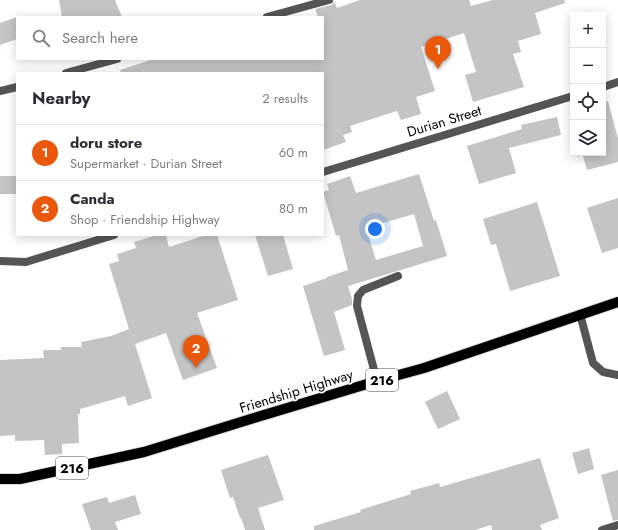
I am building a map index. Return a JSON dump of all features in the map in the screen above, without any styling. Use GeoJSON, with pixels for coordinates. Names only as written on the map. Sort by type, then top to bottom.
{"type":"FeatureCollection","features":[{"type":"Feature","properties":{"kind":"main road","name":"Friendship Highway"},"geometry":{"type":"LineString","coordinates":[[0,479],[20,480],[144,452],[424,368],[618,302]]}},
{"type":"Feature","properties":{"kind":"street"},"geometry":{"type":"LineString","coordinates":[[272,16],[329,0]]}},
{"type":"Feature","properties":{"kind":"street"},"geometry":{"type":"LineString","coordinates":[[70,72],[113,60]]}},
{"type":"Feature","properties":{"kind":"street"},"geometry":{"type":"LineString","coordinates":[[606,86],[618,82]]}},
{"type":"Feature","properties":{"kind":"street"},"geometry":{"type":"LineString","coordinates":[[0,92],[16,87]]}},
{"type":"Feature","properties":{"kind":"street","name":"Durian Street"},"geometry":{"type":"LineString","coordinates":[[324,172],[570,97]]}},
{"type":"Feature","properties":{"kind":"street"},"geometry":{"type":"LineString","coordinates":[[0,260],[26,262],[111,236]]}},
{"type":"Feature","properties":{"kind":"street"},"geometry":{"type":"LineString","coordinates":[[377,381],[358,306],[358,296],[363,290],[398,276]]}},
{"type":"Feature","properties":{"kind":"street"},"geometry":{"type":"LineString","coordinates":[[580,314],[593,363],[602,372],[618,375]]}},
{"type":"Feature","properties":{"kind":"street"},"geometry":{"type":"LineString","coordinates":[[602,530],[618,525]]}},
{"type":"Feature","properties":{"kind":"building"},"geometry":{"type":"Polygon","coordinates":[[[59,0],[115,0],[122,16],[62,16],[59,0]]]}},
{"type":"Feature","properties":{"kind":"building"},"geometry":{"type":"Polygon","coordinates":[[[360,0],[469,0],[471,6],[493,0],[564,0],[565,3],[535,13],[541,34],[518,41],[521,52],[513,54],[524,87],[473,102],[465,75],[476,72],[464,33],[421,47],[435,91],[416,97],[421,114],[401,120],[397,111],[350,126],[352,132],[343,135],[346,142],[324,150],[324,72],[121,72],[120,70],[151,60],[324,60],[324,16],[318,16],[315,9],[331,5],[334,1],[337,8],[360,0]]]}},
{"type":"Feature","properties":{"kind":"building"},"geometry":{"type":"Polygon","coordinates":[[[16,17],[16,39],[0,45],[0,23],[16,17]]]}},
{"type":"Feature","properties":{"kind":"building"},"geometry":{"type":"Polygon","coordinates":[[[606,101],[608,101],[618,139],[618,162],[587,170],[583,156],[606,156],[606,101]]]}},
{"type":"Feature","properties":{"kind":"building"},"geometry":{"type":"Polygon","coordinates":[[[557,117],[561,135],[509,148],[516,173],[479,184],[467,146],[522,129],[521,125],[557,117]]]}},
{"type":"Feature","properties":{"kind":"building"},"geometry":{"type":"Polygon","coordinates":[[[419,174],[434,221],[436,220],[447,256],[348,286],[352,299],[352,305],[334,312],[345,350],[324,356],[303,286],[348,270],[339,235],[336,236],[324,192],[329,190],[327,184],[350,176],[356,193],[419,174]],[[414,214],[366,228],[376,260],[423,246],[414,214]]]}},
{"type":"Feature","properties":{"kind":"building"},"geometry":{"type":"Polygon","coordinates":[[[0,176],[16,176],[16,194],[0,194],[0,176]]]}},
{"type":"Feature","properties":{"kind":"building"},"geometry":{"type":"Polygon","coordinates":[[[618,198],[618,248],[602,253],[587,208],[618,198]]]}},
{"type":"Feature","properties":{"kind":"building"},"geometry":{"type":"Polygon","coordinates":[[[537,202],[560,276],[510,291],[496,244],[491,245],[483,219],[537,202]]]}},
{"type":"Feature","properties":{"kind":"building"},"geometry":{"type":"Polygon","coordinates":[[[154,236],[166,236],[169,247],[203,236],[217,236],[238,300],[197,313],[217,368],[183,380],[166,333],[135,344],[152,398],[128,406],[125,396],[80,409],[80,414],[78,414],[79,443],[62,444],[62,454],[45,455],[44,440],[15,441],[15,435],[0,436],[0,360],[44,358],[43,350],[61,350],[61,347],[82,347],[81,342],[111,336],[129,329],[109,264],[119,261],[117,254],[136,248],[134,242],[154,236]]]}},
{"type":"Feature","properties":{"kind":"building"},"geometry":{"type":"Polygon","coordinates":[[[255,236],[283,236],[293,269],[268,276],[255,236]]]}},
{"type":"Feature","properties":{"kind":"building"},"geometry":{"type":"Polygon","coordinates":[[[447,391],[460,419],[438,429],[425,402],[447,391]]]}},
{"type":"Feature","properties":{"kind":"building"},"geometry":{"type":"Polygon","coordinates":[[[589,448],[594,469],[578,474],[572,453],[589,448]]]}},
{"type":"Feature","properties":{"kind":"building"},"geometry":{"type":"Polygon","coordinates":[[[268,455],[284,500],[258,508],[265,530],[245,530],[233,497],[230,498],[221,470],[268,455]]]}},
{"type":"Feature","properties":{"kind":"building"},"geometry":{"type":"Polygon","coordinates":[[[540,458],[559,518],[540,525],[542,530],[492,530],[491,525],[475,530],[314,530],[314,526],[361,512],[360,510],[411,494],[410,491],[439,483],[440,487],[540,458]]]}},
{"type":"Feature","properties":{"kind":"building"},"geometry":{"type":"Polygon","coordinates":[[[618,470],[618,520],[613,521],[601,475],[618,470]]]}},
{"type":"Feature","properties":{"kind":"building"},"geometry":{"type":"Polygon","coordinates":[[[135,495],[141,514],[115,522],[118,530],[91,530],[82,504],[107,497],[109,503],[135,495]]]}},
{"type":"Feature","properties":{"kind":"place","name":"doru store"},"geometry":{"type":"Point","coordinates":[438,69]}},
{"type":"Feature","properties":{"kind":"place","name":"Canda"},"geometry":{"type":"Point","coordinates":[196,368]}}]}
